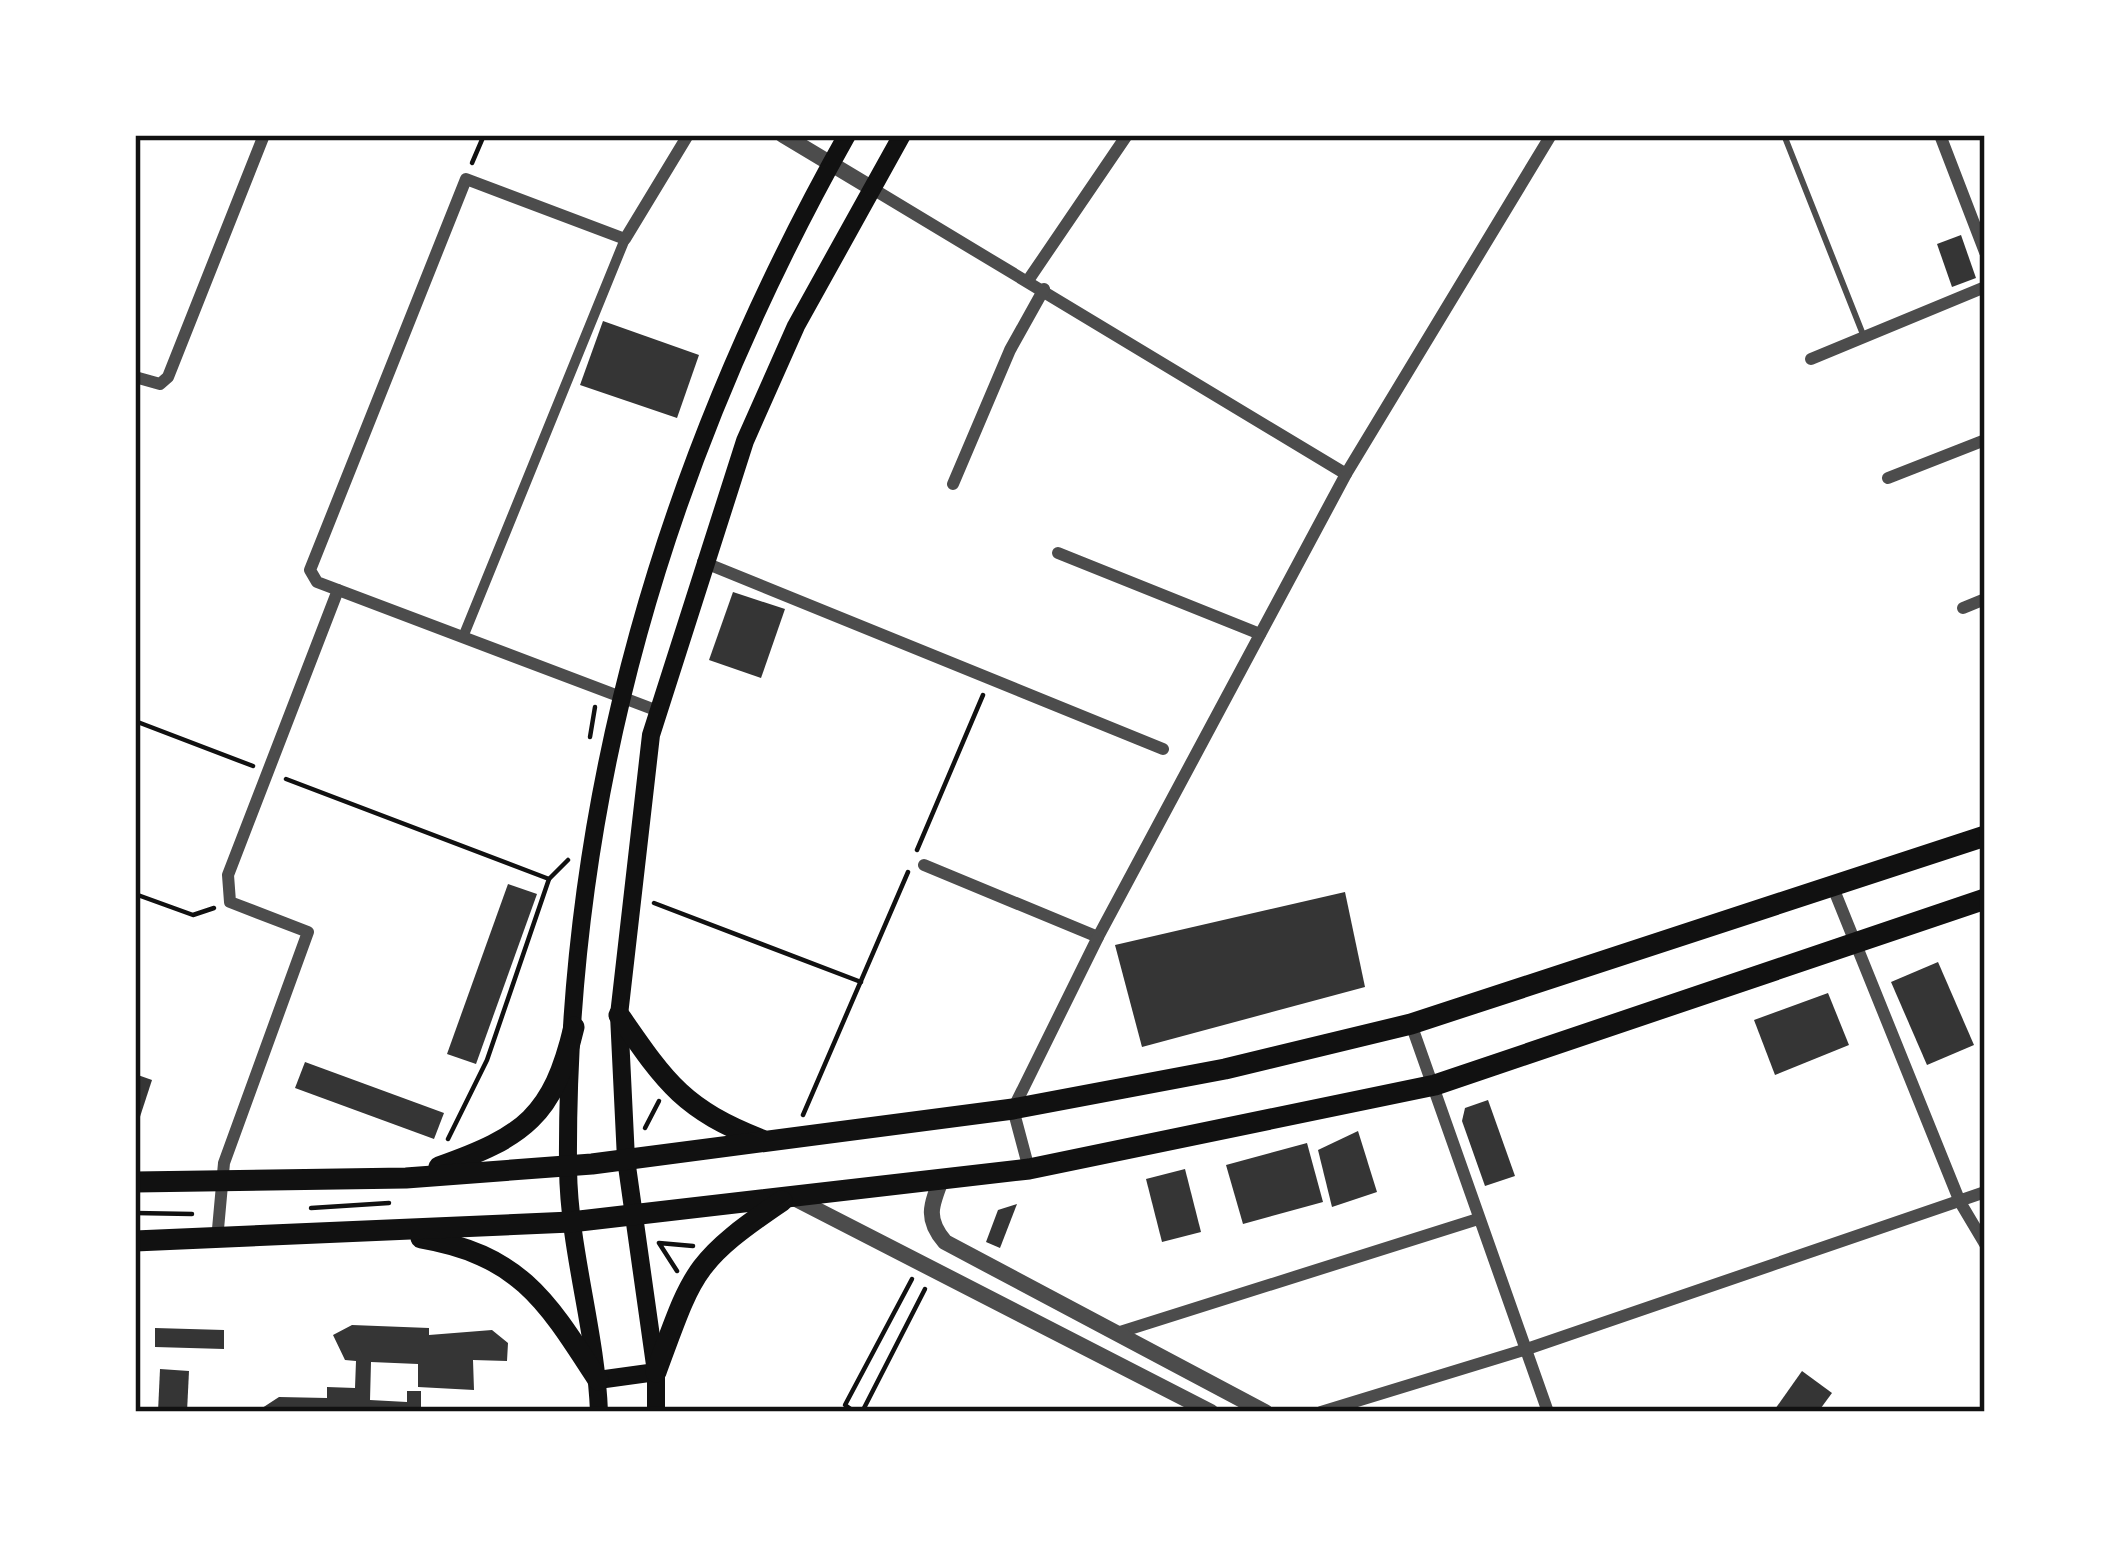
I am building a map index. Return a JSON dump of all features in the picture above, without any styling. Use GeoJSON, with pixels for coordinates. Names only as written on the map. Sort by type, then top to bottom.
{"type":"FeatureCollection","features":[{"type":"Feature","properties":{"kind":"main road"},"geometry":{"type":"LineString","coordinates":[[599,1412],[598,1380],[571,1222],[568,1165],[574,1027],[592,835],[651,577],[738,344],[847,135]]}},
{"type":"Feature","properties":{"kind":"main road"},"geometry":{"type":"LineString","coordinates":[[656,1412],[656,1372],[626,1159],[619,1015],[629,893],[658,711],[702,561],[745,441],[796,326],[902,135]]}},
{"type":"Feature","properties":{"kind":"main road"},"geometry":{"type":"LineString","coordinates":[[135,1182],[406,1178],[568,1165],[1013,1109],[1225,1069],[1412,1024],[1834,890],[1985,836]]}},
{"type":"Feature","properties":{"kind":"main road"},"geometry":{"type":"LineString","coordinates":[[135,1241],[571,1222],[1028,1168],[1435,1085],[1985,898]]}},
{"type":"Feature","properties":{"kind":"main road"},"geometry":{"type":"LineString","coordinates":[[619,1015],[666,1084],[724,1125],[769,1142]]}},
{"type":"Feature","properties":{"kind":"main road"},"geometry":{"type":"LineString","coordinates":[[406,1178],[486,1150],[550,1101],[574,1027]]}},
{"type":"Feature","properties":{"kind":"main road"},"geometry":{"type":"LineString","coordinates":[[656,1372],[686,1286],[714,1247],[789,1196]]}},
{"type":"Feature","properties":{"kind":"main road"},"geometry":{"type":"LineString","coordinates":[[391,1233],[438,1241],[505,1264],[547,1302],[598,1380]]}},
{"type":"Feature","properties":{"kind":"main road"},"geometry":{"type":"LineString","coordinates":[[598,1380],[656,1372]]}},
{"type":"Feature","properties":{"kind":"street"},"geometry":{"type":"LineString","coordinates":[[135,377],[160,384],[168,377],[264,135]]}},
{"type":"Feature","properties":{"kind":"street"},"geometry":{"type":"LineString","coordinates":[[463,637],[625,238],[688,135]]}},
{"type":"Feature","properties":{"kind":"street"},"geometry":{"type":"LineString","coordinates":[[784,135],[1346,474]]}},
{"type":"Feature","properties":{"kind":"street"},"geometry":{"type":"LineString","coordinates":[[1029,279],[1127,135]]}},
{"type":"Feature","properties":{"kind":"street"},"geometry":{"type":"LineString","coordinates":[[1028,1168],[1013,1109],[1098,937],[1346,474],[1551,135]]}},
{"type":"Feature","properties":{"kind":"street"},"geometry":{"type":"LineString","coordinates":[[1940,135],[1985,252]]}},
{"type":"Feature","properties":{"kind":"street"},"geometry":{"type":"LineString","coordinates":[[625,238],[466,179],[310,577],[658,711]]}},
{"type":"Feature","properties":{"kind":"street"},"geometry":{"type":"LineString","coordinates":[[1811,359],[1985,287]]}},
{"type":"Feature","properties":{"kind":"street"},"geometry":{"type":"LineString","coordinates":[[952,484],[1010,350],[1044,289]]}},
{"type":"Feature","properties":{"kind":"street"},"geometry":{"type":"LineString","coordinates":[[1888,478],[1985,440]]}},
{"type":"Feature","properties":{"kind":"street"},"geometry":{"type":"LineString","coordinates":[[1058,554],[1260,634]]}},
{"type":"Feature","properties":{"kind":"street"},"geometry":{"type":"LineString","coordinates":[[702,561],[1163,749]]}},
{"type":"Feature","properties":{"kind":"street"},"geometry":{"type":"LineString","coordinates":[[217,1241],[220,1184],[308,932],[230,902],[228,874],[338,590]]}},
{"type":"Feature","properties":{"kind":"street"},"geometry":{"type":"LineString","coordinates":[[1963,608],[1985,599]]}},
{"type":"Feature","properties":{"kind":"street"},"geometry":{"type":"LineString","coordinates":[[924,865],[1098,937]]}},
{"type":"Feature","properties":{"kind":"street"},"geometry":{"type":"LineString","coordinates":[[1834,890],[1960,1202],[1985,1244]]}},
{"type":"Feature","properties":{"kind":"street"},"geometry":{"type":"LineString","coordinates":[[1412,1024],[1548,1412]]}},
{"type":"Feature","properties":{"kind":"street"},"geometry":{"type":"LineString","coordinates":[[942,1178],[930,1207],[932,1226],[945,1242],[1265,1412]]}},
{"type":"Feature","properties":{"kind":"street"},"geometry":{"type":"LineString","coordinates":[[1321,1412],[1526,1349],[1985,1192]]}},
{"type":"Feature","properties":{"kind":"street"},"geometry":{"type":"LineString","coordinates":[[789,1196],[1211,1412]]}},
{"type":"Feature","properties":{"kind":"street"},"geometry":{"type":"LineString","coordinates":[[1117,1333],[1478,1219]]}},
{"type":"Feature","properties":{"kind":"lane"},"geometry":{"type":"LineString","coordinates":[[1784,135],[1864,337]]}},
{"type":"Feature","properties":{"kind":"path"},"geometry":{"type":"LineString","coordinates":[[466,179],[484,135]]}},
{"type":"Feature","properties":{"kind":"path"},"geometry":{"type":"LineString","coordinates":[[800,1138],[801,1120],[990,678]]}},
{"type":"Feature","properties":{"kind":"path"},"geometry":{"type":"LineString","coordinates":[[586,754],[598,687]]}},
{"type":"Feature","properties":{"kind":"path"},"geometry":{"type":"LineString","coordinates":[[135,721],[549,879]]}},
{"type":"Feature","properties":{"kind":"path"},"geometry":{"type":"LineString","coordinates":[[441,1153],[487,1060],[549,879],[567,865],[571,843]]}},
{"type":"Feature","properties":{"kind":"path"},"geometry":{"type":"LineString","coordinates":[[629,893],[861,982]]}},
{"type":"Feature","properties":{"kind":"path"},"geometry":{"type":"LineString","coordinates":[[135,894],[193,915],[230,902]]}},
{"type":"Feature","properties":{"kind":"path"},"geometry":{"type":"LineString","coordinates":[[643,1133],[666,1084]]}},
{"type":"Feature","properties":{"kind":"path"},"geometry":{"type":"LineString","coordinates":[[292,1210],[408,1202]]}},
{"type":"Feature","properties":{"kind":"path"},"geometry":{"type":"LineString","coordinates":[[135,1214],[218,1214]]}},
{"type":"Feature","properties":{"kind":"path"},"geometry":{"type":"LineString","coordinates":[[686,1286],[659,1243],[714,1247]]}},
{"type":"Feature","properties":{"kind":"path"},"geometry":{"type":"LineString","coordinates":[[927,1267],[859,1412],[845,1405],[927,1267]]}},
{"type":"Feature","properties":{"kind":"building"},"geometry":{"type":"Polygon","coordinates":[[[1961,235],[1976,278],[1952,287],[1937,244],[1961,235]]]}},
{"type":"Feature","properties":{"kind":"building"},"geometry":{"type":"Polygon","coordinates":[[[603,321],[699,355],[677,418],[580,385],[603,321]]]}},
{"type":"Feature","properties":{"kind":"building"},"geometry":{"type":"Polygon","coordinates":[[[733,592],[785,609],[761,678],[709,660],[733,592]]]}},
{"type":"Feature","properties":{"kind":"building"},"geometry":{"type":"Polygon","coordinates":[[[508,884],[537,894],[476,1064],[447,1054],[508,884]]]}},
{"type":"Feature","properties":{"kind":"building"},"geometry":{"type":"Polygon","coordinates":[[[1345,892],[1365,987],[1142,1047],[1115,945],[1345,892]]]}},
{"type":"Feature","properties":{"kind":"building"},"geometry":{"type":"Polygon","coordinates":[[[1938,962],[1974,1045],[1927,1065],[1891,982],[1938,962]]]}},
{"type":"Feature","properties":{"kind":"building"},"geometry":{"type":"Polygon","coordinates":[[[1828,993],[1849,1045],[1775,1075],[1754,1020],[1828,993]]]}},
{"type":"Feature","properties":{"kind":"building"},"geometry":{"type":"Polygon","coordinates":[[[305,1062],[444,1113],[434,1139],[295,1088],[305,1062]]]}},
{"type":"Feature","properties":{"kind":"building"},"geometry":{"type":"Polygon","coordinates":[[[135,1074],[152,1080],[136,1129],[135,1129],[135,1074]]]}},
{"type":"Feature","properties":{"kind":"building"},"geometry":{"type":"Polygon","coordinates":[[[1488,1100],[1515,1176],[1485,1186],[1462,1121],[1465,1108],[1488,1100]]]}},
{"type":"Feature","properties":{"kind":"building"},"geometry":{"type":"Polygon","coordinates":[[[1358,1131],[1377,1192],[1332,1207],[1318,1150],[1358,1131]]]}},
{"type":"Feature","properties":{"kind":"building"},"geometry":{"type":"Polygon","coordinates":[[[1307,1143],[1323,1202],[1243,1224],[1226,1165],[1307,1143]]]}},
{"type":"Feature","properties":{"kind":"building"},"geometry":{"type":"Polygon","coordinates":[[[1185,1169],[1201,1232],[1162,1242],[1146,1179],[1185,1169]]]}},
{"type":"Feature","properties":{"kind":"building"},"geometry":{"type":"Polygon","coordinates":[[[1017,1204],[1000,1248],[986,1242],[998,1210],[1017,1204]]]}},
{"type":"Feature","properties":{"kind":"building"},"geometry":{"type":"Polygon","coordinates":[[[352,1325],[429,1328],[429,1335],[492,1330],[508,1343],[507,1361],[473,1360],[474,1390],[418,1387],[418,1364],[371,1362],[370,1400],[407,1402],[407,1391],[421,1391],[421,1412],[256,1412],[279,1397],[327,1398],[327,1387],[355,1388],[356,1361],[345,1360],[333,1335],[352,1325]]]}},
{"type":"Feature","properties":{"kind":"building"},"geometry":{"type":"Polygon","coordinates":[[[155,1328],[224,1330],[224,1349],[155,1347],[155,1328]]]}},
{"type":"Feature","properties":{"kind":"building"},"geometry":{"type":"Polygon","coordinates":[[[160,1369],[189,1371],[187,1412],[158,1412],[160,1369]]]}},
{"type":"Feature","properties":{"kind":"building"},"geometry":{"type":"Polygon","coordinates":[[[1802,1371],[1832,1393],[1818,1412],[1773,1412],[1802,1371]]]}}]}
